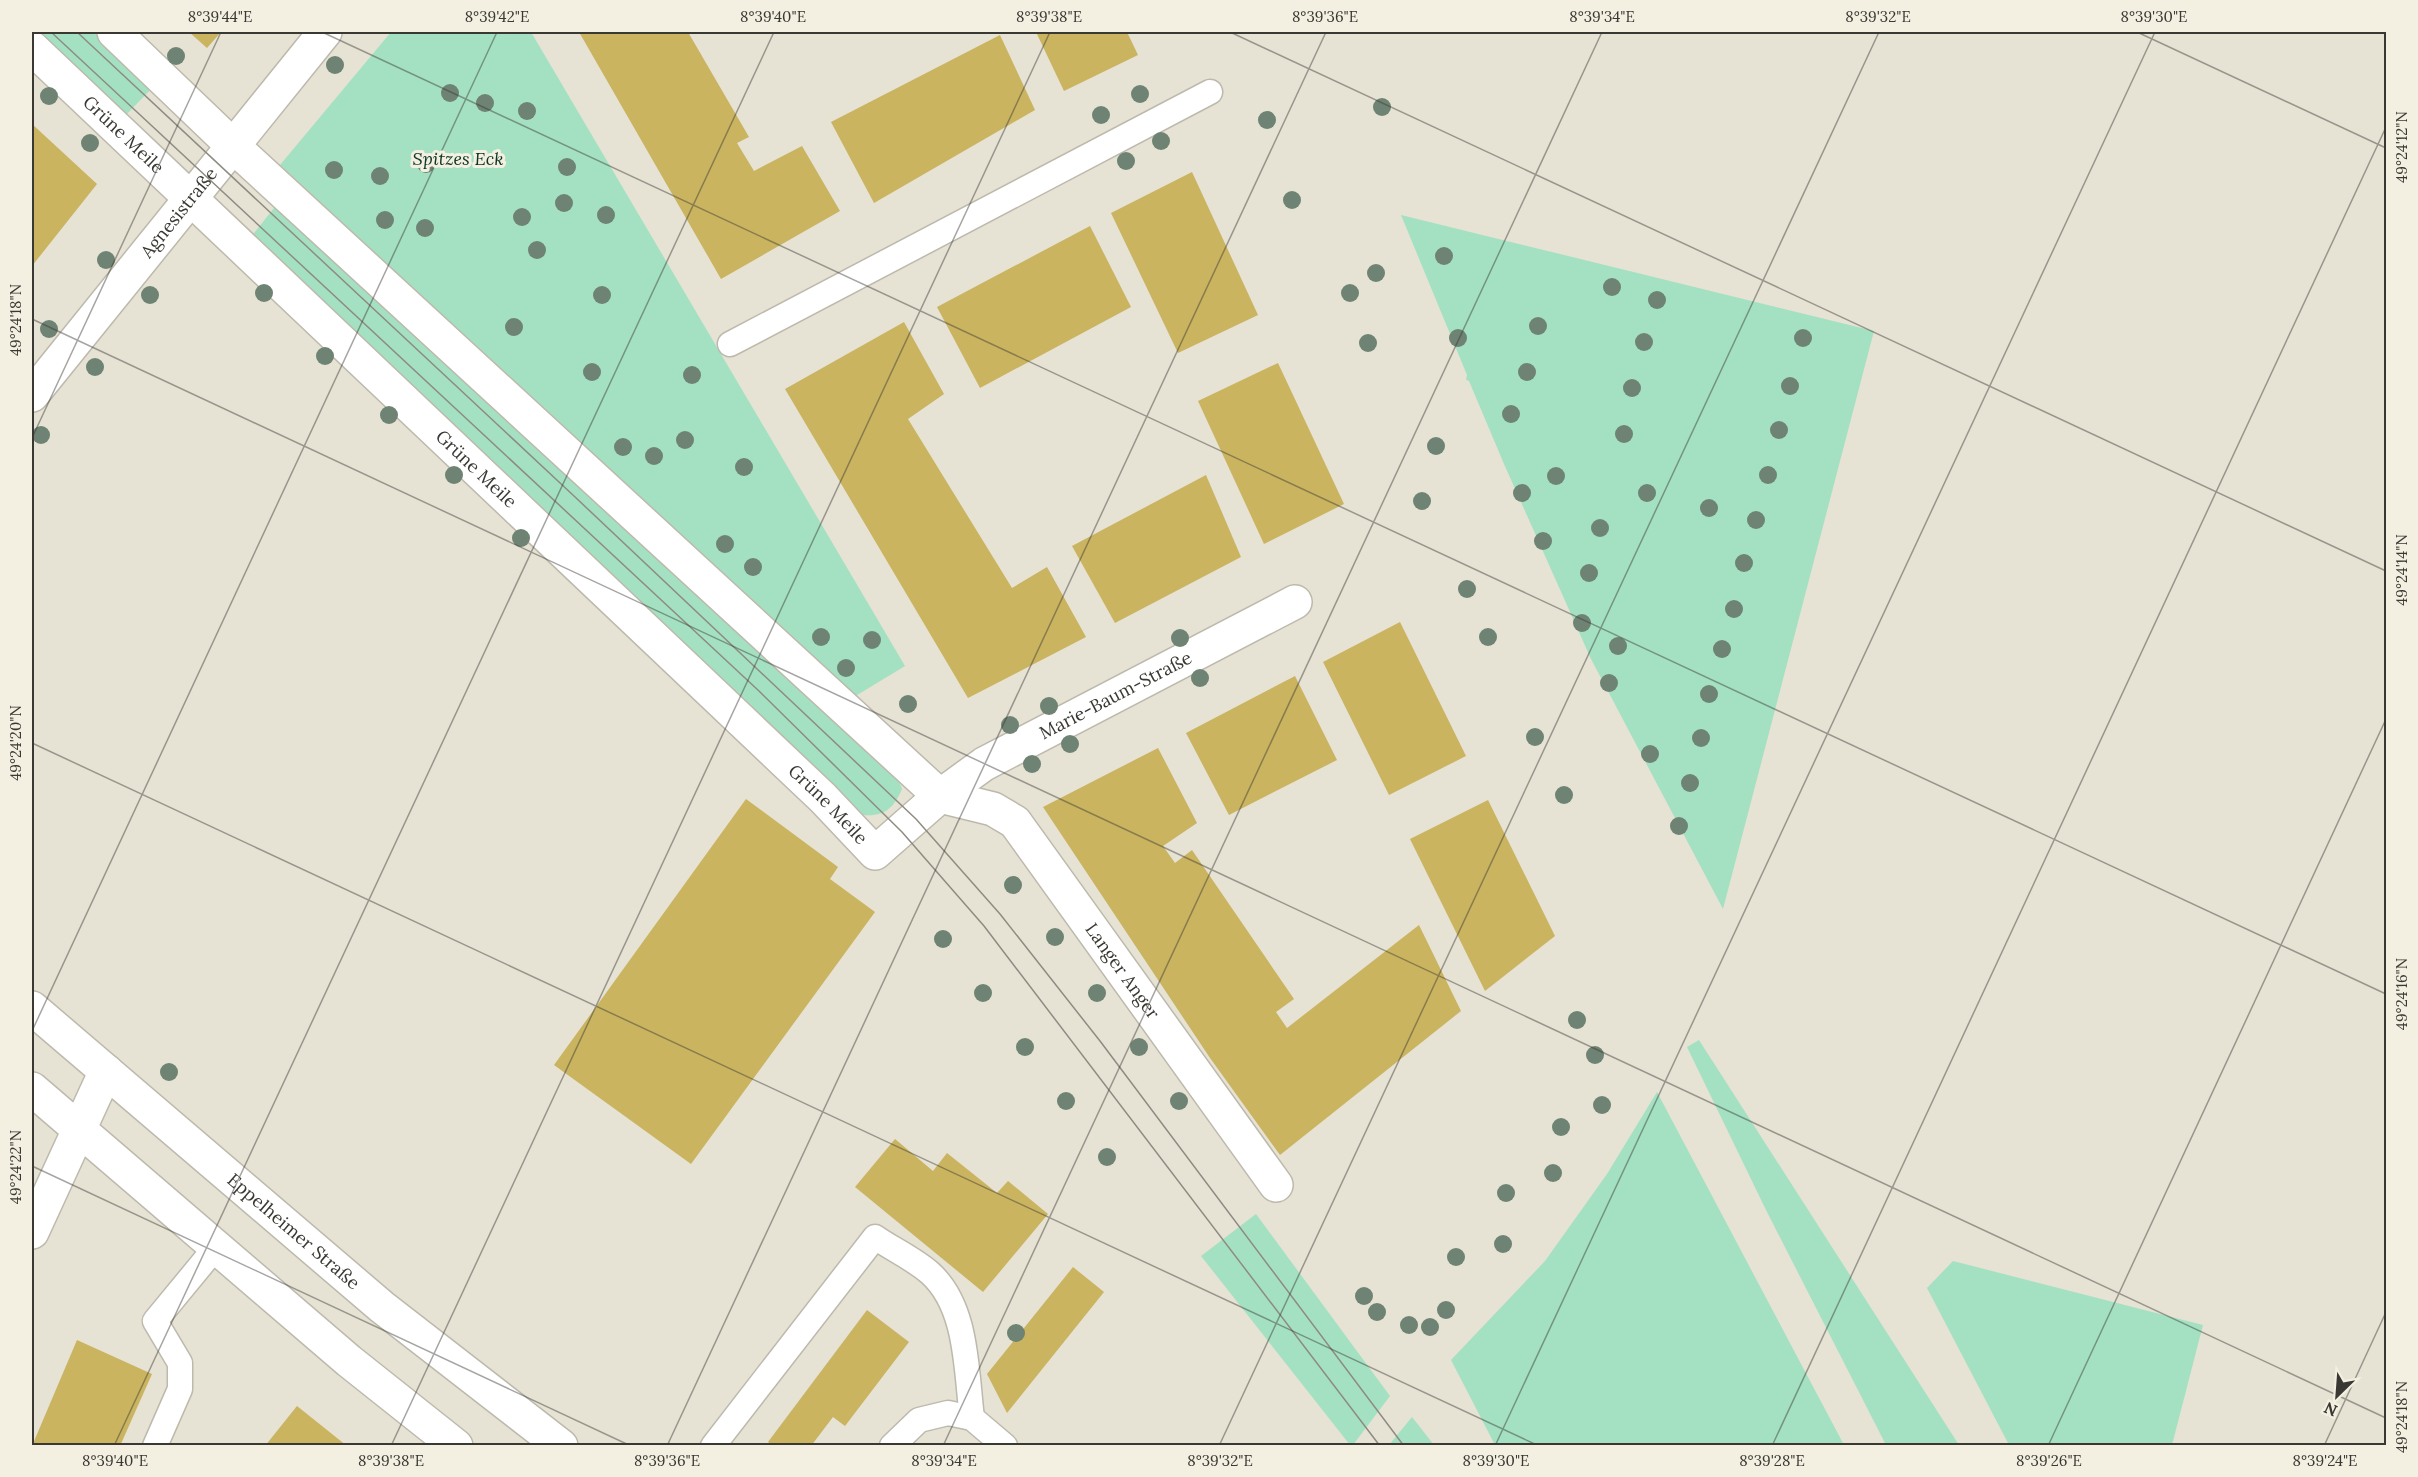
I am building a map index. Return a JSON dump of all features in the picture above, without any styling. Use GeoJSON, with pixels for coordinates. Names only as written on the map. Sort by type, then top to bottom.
{"type":"FeatureCollection","features":[{"type":"Feature","properties":{"kind":"street"},"geometry":{"type":"LineString","coordinates":[[114,32],[232,145],[940,796]]}},
{"type":"Feature","properties":{"kind":"street","name":"Agnesistraße"},"geometry":{"type":"LineString","coordinates":[[32,395],[325,32]]}},
{"type":"Feature","properties":{"kind":"street","name":"Grüne Meile"},"geometry":{"type":"LineString","coordinates":[[32,48],[814,790],[875,853],[940,796]]}},
{"type":"Feature","properties":{"kind":"street","name":"Marie-Baum-Straße"},"geometry":{"type":"LineString","coordinates":[[940,796],[984,764],[1295,602]]}},
{"type":"Feature","properties":{"kind":"street","name":"Langer Anger"},"geometry":{"type":"LineString","coordinates":[[940,796],[993,809],[1016,822],[1276,1185]]}},
{"type":"Feature","properties":{"kind":"street","name":"Eppelheimer Straße"},"geometry":{"type":"LineString","coordinates":[[32,1008],[382,1307],[561,1446]]}},
{"type":"Feature","properties":{"kind":"street"},"geometry":{"type":"LineString","coordinates":[[32,1232],[106,1071]]}},
{"type":"Feature","properties":{"kind":"street"},"geometry":{"type":"LineString","coordinates":[[32,1089],[349,1360],[456,1446]]}},
{"type":"Feature","properties":{"kind":"lane"},"geometry":{"type":"LineString","coordinates":[[730,344],[1210,92]]}},
{"type":"Feature","properties":{"kind":"lane"},"geometry":{"type":"LineString","coordinates":[[713,1446],[875,1238],[930,1273],[947,1293],[957,1316],[972,1418]]}},
{"type":"Feature","properties":{"kind":"lane"},"geometry":{"type":"LineString","coordinates":[[155,1446],[180,1389],[180,1363],[155,1321],[216,1247]]}},
{"type":"Feature","properties":{"kind":"lane"},"geometry":{"type":"LineString","coordinates":[[892,1446],[919,1420],[948,1413],[972,1418],[1005,1446]]}},
{"type":"Feature","properties":{"kind":"green space"},"geometry":{"type":"Polygon","coordinates":[[[36,32],[93,32],[153,87],[126,115],[36,32]]]}},
{"type":"Feature","properties":{"kind":"green space","name":"Spitzes Eck"},"geometry":{"type":"Polygon","coordinates":[[[391,32],[531,32],[905,666],[849,700],[280,165],[391,32]]]}},
{"type":"Feature","properties":{"kind":"green space"},"geometry":{"type":"Polygon","coordinates":[[[282,198],[897,776],[902,789],[892,806],[882,813],[863,815],[250,238],[282,198]]]}},
{"type":"Feature","properties":{"kind":"green space"},"geometry":{"type":"Polygon","coordinates":[[[1401,215],[1874,331],[1723,909],[1591,659],[1469,381],[1466,380],[1467,375],[1401,215]]]}},
{"type":"Feature","properties":{"kind":"green space"},"geometry":{"type":"Polygon","coordinates":[[[1699,1040],[1959,1445],[1886,1445],[1766,1210],[1687,1047],[1699,1040]]]}},
{"type":"Feature","properties":{"kind":"green space"},"geometry":{"type":"Polygon","coordinates":[[[1657,1092],[1844,1445],[1495,1445],[1451,1360],[1545,1261],[1607,1174],[1657,1092]]]}},
{"type":"Feature","properties":{"kind":"green space"},"geometry":{"type":"Polygon","coordinates":[[[1256,1214],[1390,1396],[1353,1445],[1350,1445],[1201,1256],[1256,1214]]]}},
{"type":"Feature","properties":{"kind":"green space"},"geometry":{"type":"Polygon","coordinates":[[[1953,1261],[2203,1325],[2172,1445],[2009,1445],[1927,1288],[1953,1261]]]}},
{"type":"Feature","properties":{"kind":"green space"},"geometry":{"type":"Polygon","coordinates":[[[1412,1417],[1434,1445],[1389,1445],[1412,1417]]]}},
{"type":"Feature","properties":{"kind":"building"},"geometry":{"type":"Polygon","coordinates":[[[189,32],[221,32],[207,48],[189,32]]]}},
{"type":"Feature","properties":{"kind":"building"},"geometry":{"type":"Polygon","coordinates":[[[579,32],[688,32],[749,137],[737,143],[754,171],[802,146],[840,211],[721,279],[579,32]]]}},
{"type":"Feature","properties":{"kind":"building"},"geometry":{"type":"Polygon","coordinates":[[[1036,32],[1127,32],[1138,55],[1064,91],[1036,32]]]}},
{"type":"Feature","properties":{"kind":"building"},"geometry":{"type":"Polygon","coordinates":[[[1000,35],[1035,110],[874,203],[831,122],[1000,35]]]}},
{"type":"Feature","properties":{"kind":"building"},"geometry":{"type":"Polygon","coordinates":[[[32,124],[97,184],[32,266],[32,124]]]}},
{"type":"Feature","properties":{"kind":"building"},"geometry":{"type":"Polygon","coordinates":[[[1192,172],[1258,315],[1178,353],[1111,213],[1192,172]]]}},
{"type":"Feature","properties":{"kind":"building"},"geometry":{"type":"Polygon","coordinates":[[[1090,226],[1131,307],[980,388],[937,307],[1090,226]]]}},
{"type":"Feature","properties":{"kind":"building"},"geometry":{"type":"Polygon","coordinates":[[[904,322],[944,394],[908,419],[1012,588],[1047,567],[1086,637],[968,698],[785,389],[904,322]]]}},
{"type":"Feature","properties":{"kind":"building"},"geometry":{"type":"Polygon","coordinates":[[[1278,363],[1344,504],[1264,544],[1198,401],[1278,363]]]}},
{"type":"Feature","properties":{"kind":"building"},"geometry":{"type":"Polygon","coordinates":[[[1206,475],[1241,557],[1115,623],[1072,546],[1206,475]]]}},
{"type":"Feature","properties":{"kind":"building"},"geometry":{"type":"Polygon","coordinates":[[[1400,622],[1466,756],[1389,795],[1323,662],[1400,622]]]}},
{"type":"Feature","properties":{"kind":"building"},"geometry":{"type":"Polygon","coordinates":[[[1295,676],[1337,760],[1229,815],[1186,733],[1295,676]]]}},
{"type":"Feature","properties":{"kind":"building"},"geometry":{"type":"Polygon","coordinates":[[[1158,748],[1197,823],[1163,846],[1175,863],[1192,850],[1294,999],[1276,1012],[1287,1028],[1419,925],[1461,1011],[1280,1155],[1210,1058],[1043,807],[1158,748]]]}},
{"type":"Feature","properties":{"kind":"building"},"geometry":{"type":"Polygon","coordinates":[[[746,799],[838,867],[830,879],[875,912],[691,1164],[554,1065],[746,799]]]}},
{"type":"Feature","properties":{"kind":"building"},"geometry":{"type":"Polygon","coordinates":[[[1488,800],[1555,936],[1485,991],[1410,839],[1488,800]]]}},
{"type":"Feature","properties":{"kind":"building"},"geometry":{"type":"Polygon","coordinates":[[[895,1139],[933,1171],[947,1153],[997,1193],[1008,1181],[1048,1214],[983,1292],[855,1187],[895,1139]]]}},
{"type":"Feature","properties":{"kind":"building"},"geometry":{"type":"Polygon","coordinates":[[[1073,1267],[1104,1292],[1007,1413],[987,1374],[1073,1267]]]}},
{"type":"Feature","properties":{"kind":"building"},"geometry":{"type":"Polygon","coordinates":[[[867,1310],[909,1342],[845,1426],[833,1417],[811,1446],[773,1446],[768,1442],[867,1310]]]}},
{"type":"Feature","properties":{"kind":"building"},"geometry":{"type":"Polygon","coordinates":[[[77,1340],[152,1374],[120,1446],[32,1446],[77,1340]]]}},
{"type":"Feature","properties":{"kind":"building"},"geometry":{"type":"Polygon","coordinates":[[[297,1406],[347,1446],[265,1446],[297,1406]]]}},
{"type":"Feature","properties":{"kind":"tram line"},"geometry":{"type":"LineString","coordinates":[[51,32],[759,691],[902,832],[984,926],[1380,1446]]}},
{"type":"Feature","properties":{"kind":"tram line"},"geometry":{"type":"LineString","coordinates":[[77,32],[916,819],[1000,914],[1100,1041],[1404,1446]]}}]}
